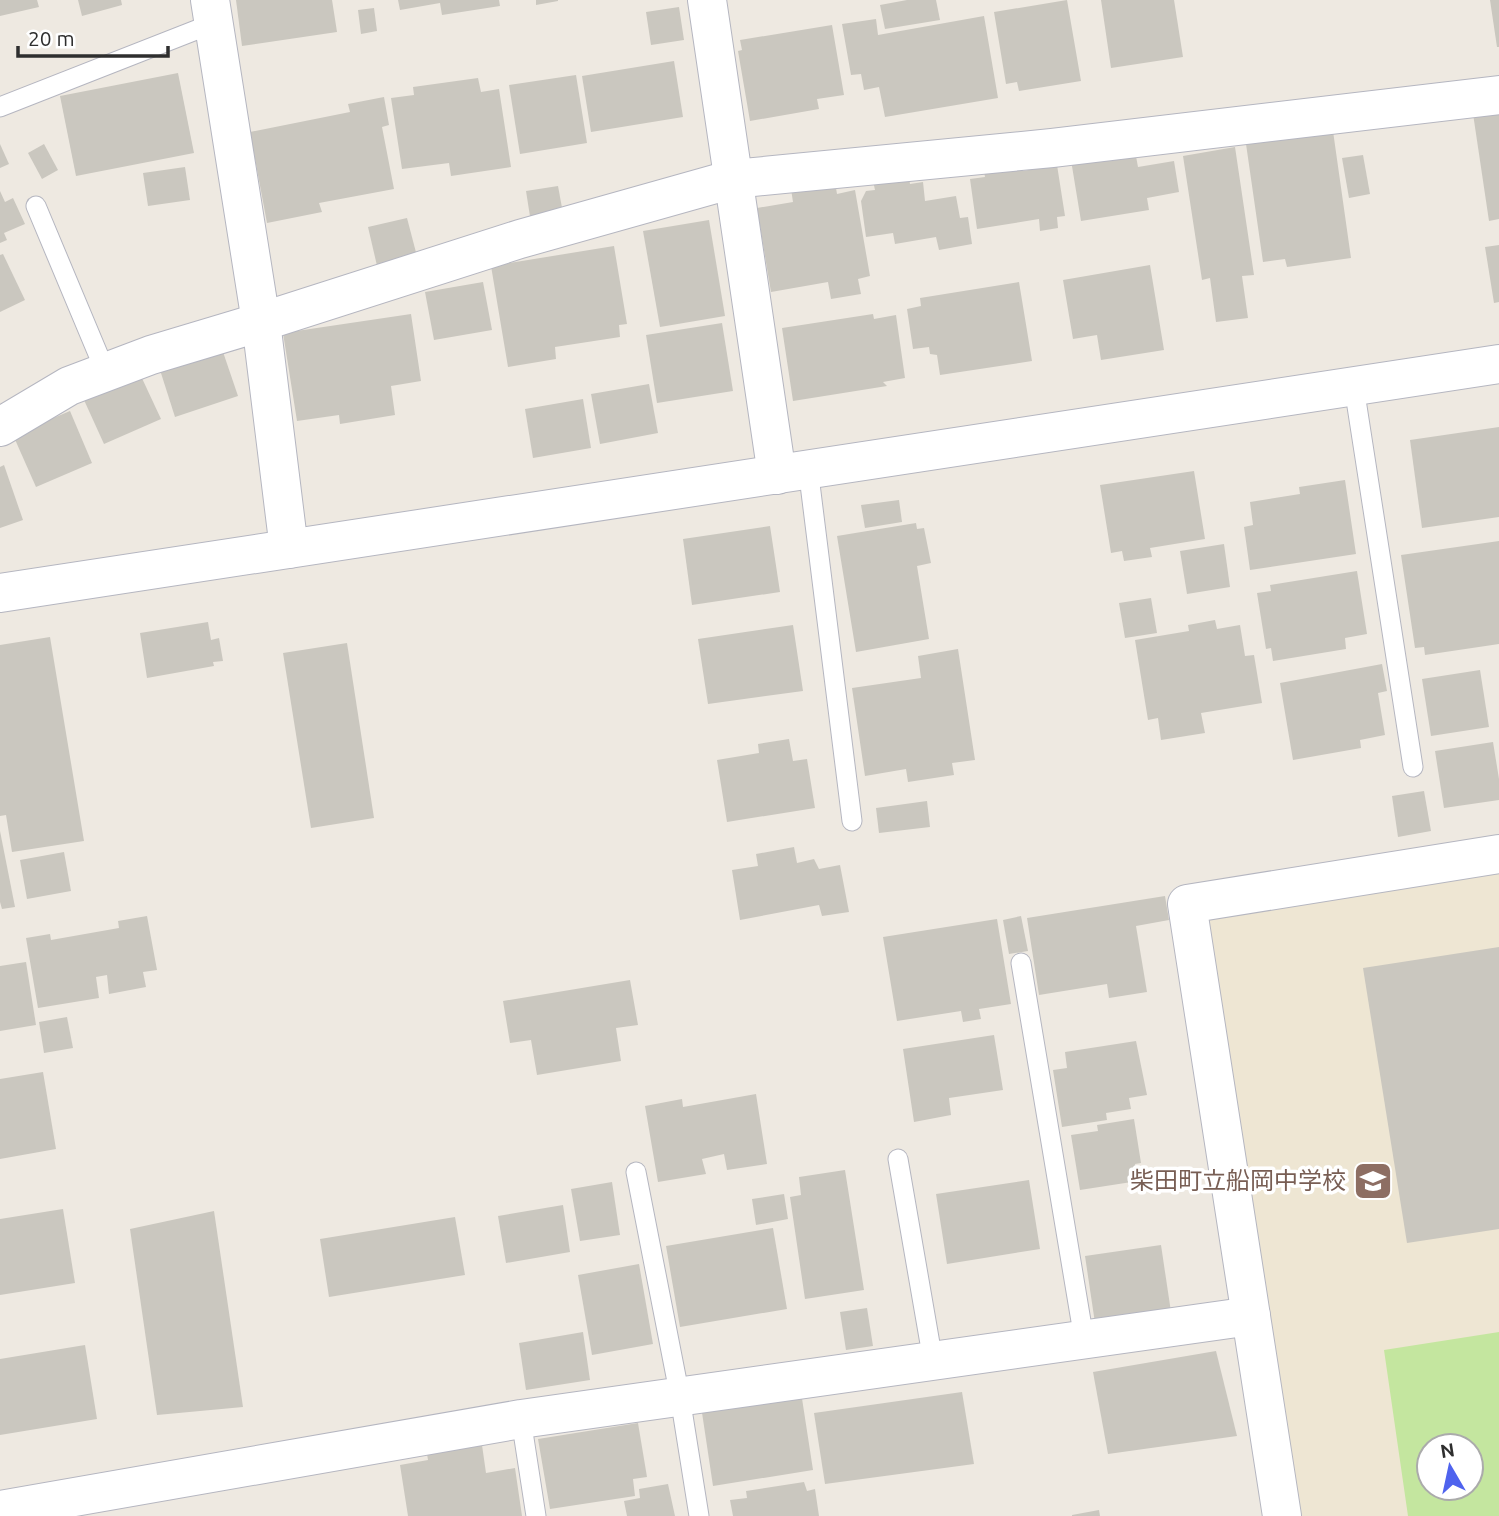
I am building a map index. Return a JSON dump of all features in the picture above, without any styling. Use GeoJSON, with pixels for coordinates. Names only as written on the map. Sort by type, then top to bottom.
{"type":"FeatureCollection","features":[{"type":"Feature","properties":{"kind":"street"},"geometry":{"type":"LineString","coordinates":[[706,0],[733,179],[793,471]]}},
{"type":"Feature","properties":{"kind":"street"},"geometry":{"type":"LineString","coordinates":[[212,12],[261,322],[289,549]]}},
{"type":"Feature","properties":{"kind":"street"},"geometry":{"type":"LineString","coordinates":[[0,427],[69,386],[151,355],[520,239],[733,179],[1052,148],[1499,95]]}},
{"type":"Feature","properties":{"kind":"street"},"geometry":{"type":"LineString","coordinates":[[0,593],[1499,364]]}},
{"type":"Feature","properties":{"kind":"street"},"geometry":{"type":"LineString","coordinates":[[1282,1516],[1187,904],[1499,854]]}},
{"type":"Feature","properties":{"kind":"street"},"geometry":{"type":"LineString","coordinates":[[0,1510],[521,1419],[1251,1315]]}},
{"type":"Feature","properties":{"kind":"lane"},"geometry":{"type":"LineString","coordinates":[[0,107],[212,12]]}},
{"type":"Feature","properties":{"kind":"lane"},"geometry":{"type":"LineString","coordinates":[[36,206],[106,373]]}},
{"type":"Feature","properties":{"kind":"lane"},"geometry":{"type":"LineString","coordinates":[[1354,387],[1413,767]]}},
{"type":"Feature","properties":{"kind":"lane"},"geometry":{"type":"LineString","coordinates":[[793,471],[852,821]]}},
{"type":"Feature","properties":{"kind":"lane"},"geometry":{"type":"LineString","coordinates":[[1021,962],[1084,1339]]}},
{"type":"Feature","properties":{"kind":"lane"},"geometry":{"type":"LineString","coordinates":[[898,1159],[933,1361]]}},
{"type":"Feature","properties":{"kind":"lane"},"geometry":{"type":"LineString","coordinates":[[636,1172],[680,1397],[699,1516]]}},
{"type":"Feature","properties":{"kind":"lane"},"geometry":{"type":"LineString","coordinates":[[521,1419],[536,1516]]}},
{"type":"Feature","properties":{"kind":"shaded area","name":"柴田町立船岡中学校"},"geometry":{"type":"Polygon","coordinates":[[[1499,871],[1499,1516],[1298,1516],[1206,915],[1499,871]]]}},
{"type":"Feature","properties":{"kind":"green space"},"geometry":{"type":"Polygon","coordinates":[[[1499,1332],[1499,1516],[1408,1516],[1384,1350],[1499,1332]]]}},
{"type":"Feature","properties":{"kind":"building"},"geometry":{"type":"Polygon","coordinates":[[[0,0],[37,0],[39,7],[0,16],[0,0]]]}},
{"type":"Feature","properties":{"kind":"building"},"geometry":{"type":"Polygon","coordinates":[[[78,0],[121,0],[122,5],[82,16],[78,0]]]}},
{"type":"Feature","properties":{"kind":"building"},"geometry":{"type":"Polygon","coordinates":[[[236,0],[332,0],[337,32],[242,46],[236,0]]]}},
{"type":"Feature","properties":{"kind":"building"},"geometry":{"type":"Polygon","coordinates":[[[398,0],[499,0],[500,6],[442,15],[440,3],[400,10],[398,0]]]}},
{"type":"Feature","properties":{"kind":"building"},"geometry":{"type":"Polygon","coordinates":[[[536,0],[558,0],[558,1],[536,5],[536,0]]]}},
{"type":"Feature","properties":{"kind":"building"},"geometry":{"type":"Polygon","coordinates":[[[907,0],[936,0],[940,20],[885,29],[880,5],[907,0]]]}},
{"type":"Feature","properties":{"kind":"building"},"geometry":{"type":"Polygon","coordinates":[[[1067,0],[1081,81],[1019,91],[1017,82],[1006,84],[994,12],[1067,0]]]}},
{"type":"Feature","properties":{"kind":"building"},"geometry":{"type":"Polygon","coordinates":[[[1101,0],[1174,0],[1183,57],[1111,68],[1101,0]]]}},
{"type":"Feature","properties":{"kind":"building"},"geometry":{"type":"Polygon","coordinates":[[[1490,0],[1499,0],[1499,47],[1497,47],[1490,0]]]}},
{"type":"Feature","properties":{"kind":"building"},"geometry":{"type":"Polygon","coordinates":[[[679,7],[684,40],[651,45],[646,12],[679,7]]]}},
{"type":"Feature","properties":{"kind":"building"},"geometry":{"type":"Polygon","coordinates":[[[374,8],[377,31],[361,34],[358,10],[374,8]]]}},
{"type":"Feature","properties":{"kind":"building"},"geometry":{"type":"Polygon","coordinates":[[[984,16],[998,98],[885,117],[879,87],[864,90],[861,74],[851,75],[842,24],[876,19],[878,35],[984,16]]]}},
{"type":"Feature","properties":{"kind":"building"},"geometry":{"type":"Polygon","coordinates":[[[832,25],[844,95],[817,99],[819,109],[750,121],[738,51],[742,50],[740,40],[832,25]]]}},
{"type":"Feature","properties":{"kind":"building"},"geometry":{"type":"Polygon","coordinates":[[[674,61],[683,117],[591,132],[582,76],[674,61]]]}},
{"type":"Feature","properties":{"kind":"building"},"geometry":{"type":"Polygon","coordinates":[[[178,73],[194,153],[76,176],[60,96],[178,73]]]}},
{"type":"Feature","properties":{"kind":"building"},"geometry":{"type":"Polygon","coordinates":[[[576,75],[587,143],[520,154],[509,85],[576,75]]]}},
{"type":"Feature","properties":{"kind":"building"},"geometry":{"type":"Polygon","coordinates":[[[478,78],[481,92],[499,89],[511,167],[451,176],[449,163],[402,169],[391,98],[414,95],[413,87],[478,78]]]}},
{"type":"Feature","properties":{"kind":"building"},"geometry":{"type":"Polygon","coordinates":[[[384,97],[389,125],[382,127],[394,189],[319,203],[322,212],[267,223],[250,132],[350,112],[348,104],[384,97]]]}},
{"type":"Feature","properties":{"kind":"building"},"geometry":{"type":"Polygon","coordinates":[[[1499,103],[1499,219],[1489,221],[1472,107],[1499,103]]]}},
{"type":"Feature","properties":{"kind":"building"},"geometry":{"type":"Polygon","coordinates":[[[1332,124],[1351,258],[1287,267],[1285,259],[1263,262],[1245,137],[1332,124]]]}},
{"type":"Feature","properties":{"kind":"building"},"geometry":{"type":"Polygon","coordinates":[[[0,144],[9,164],[0,168],[0,144]]]}},
{"type":"Feature","properties":{"kind":"building"},"geometry":{"type":"Polygon","coordinates":[[[44,144],[58,170],[42,179],[28,153],[44,144]]]}},
{"type":"Feature","properties":{"kind":"building"},"geometry":{"type":"Polygon","coordinates":[[[1235,147],[1254,275],[1242,276],[1248,318],[1216,322],[1210,278],[1202,280],[1183,156],[1235,147]]]}},
{"type":"Feature","properties":{"kind":"building"},"geometry":{"type":"Polygon","coordinates":[[[1135,151],[1138,167],[1174,161],[1179,192],[1147,198],[1149,210],[1081,221],[1070,154],[1135,151]]]}},
{"type":"Feature","properties":{"kind":"building"},"geometry":{"type":"Polygon","coordinates":[[[1363,155],[1370,194],[1349,198],[1342,158],[1363,155]]]}},
{"type":"Feature","properties":{"kind":"building"},"geometry":{"type":"Polygon","coordinates":[[[1021,160],[1023,171],[1057,165],[1065,216],[1057,217],[1058,228],[1040,231],[1039,219],[977,229],[970,179],[985,177],[983,166],[1021,160]]]}},
{"type":"Feature","properties":{"kind":"building"},"geometry":{"type":"Polygon","coordinates":[[[185,167],[190,200],[148,206],[143,173],[185,167]]]}},
{"type":"Feature","properties":{"kind":"building"},"geometry":{"type":"Polygon","coordinates":[[[908,170],[910,184],[923,182],[925,201],[956,196],[960,218],[968,217],[972,244],[939,250],[936,237],[895,244],[893,233],[866,237],[861,201],[866,191],[875,190],[872,176],[908,170]]]}},
{"type":"Feature","properties":{"kind":"building"},"geometry":{"type":"Polygon","coordinates":[[[835,182],[837,194],[855,190],[870,276],[858,279],[861,294],[831,299],[828,282],[771,292],[757,208],[793,202],[791,189],[835,182]]]}},
{"type":"Feature","properties":{"kind":"building"},"geometry":{"type":"Polygon","coordinates":[[[558,186],[565,224],[532,229],[526,191],[558,186]]]}},
{"type":"Feature","properties":{"kind":"building"},"geometry":{"type":"Polygon","coordinates":[[[0,191],[5,202],[13,198],[25,224],[4,233],[7,240],[0,243],[0,191]]]}},
{"type":"Feature","properties":{"kind":"building"},"geometry":{"type":"Polygon","coordinates":[[[407,218],[418,260],[378,270],[368,227],[407,218]]]}},
{"type":"Feature","properties":{"kind":"building"},"geometry":{"type":"Polygon","coordinates":[[[709,220],[725,316],[660,327],[643,231],[709,220]]]}},
{"type":"Feature","properties":{"kind":"building"},"geometry":{"type":"Polygon","coordinates":[[[1499,245],[1499,302],[1494,303],[1485,247],[1499,245]]]}},
{"type":"Feature","properties":{"kind":"building"},"geometry":{"type":"Polygon","coordinates":[[[614,246],[627,324],[619,325],[620,337],[555,347],[556,359],[508,367],[491,266],[614,246]]]}},
{"type":"Feature","properties":{"kind":"building"},"geometry":{"type":"Polygon","coordinates":[[[3,254],[25,300],[0,312],[0,255],[3,254]]]}},
{"type":"Feature","properties":{"kind":"building"},"geometry":{"type":"Polygon","coordinates":[[[1150,265],[1164,350],[1101,360],[1097,335],[1073,339],[1063,280],[1150,265]]]}},
{"type":"Feature","properties":{"kind":"building"},"geometry":{"type":"Polygon","coordinates":[[[483,282],[492,330],[434,340],[425,292],[483,282]]]}},
{"type":"Feature","properties":{"kind":"building"},"geometry":{"type":"Polygon","coordinates":[[[1019,282],[1032,361],[940,375],[937,355],[930,354],[929,347],[913,349],[907,309],[921,306],[920,298],[1019,282]]]}},
{"type":"Feature","properties":{"kind":"building"},"geometry":{"type":"Polygon","coordinates":[[[411,314],[421,381],[391,386],[395,415],[340,424],[339,415],[297,421],[283,333],[411,314]]]}},
{"type":"Feature","properties":{"kind":"building"},"geometry":{"type":"Polygon","coordinates":[[[873,314],[874,319],[896,315],[905,378],[883,382],[887,386],[793,401],[782,328],[873,314]]]}},
{"type":"Feature","properties":{"kind":"building"},"geometry":{"type":"Polygon","coordinates":[[[722,323],[733,391],[657,403],[646,335],[722,323]]]}},
{"type":"Feature","properties":{"kind":"building"},"geometry":{"type":"Polygon","coordinates":[[[222,349],[238,396],[175,417],[160,370],[222,349]]]}},
{"type":"Feature","properties":{"kind":"building"},"geometry":{"type":"Polygon","coordinates":[[[140,374],[161,419],[104,444],[84,400],[140,374]]]}},
{"type":"Feature","properties":{"kind":"building"},"geometry":{"type":"Polygon","coordinates":[[[649,384],[658,433],[600,444],[591,394],[649,384]]]}},
{"type":"Feature","properties":{"kind":"building"},"geometry":{"type":"Polygon","coordinates":[[[583,399],[591,448],[533,458],[525,409],[583,399]]]}},
{"type":"Feature","properties":{"kind":"building"},"geometry":{"type":"Polygon","coordinates":[[[70,411],[92,463],[36,487],[13,435],[70,411]]]}},
{"type":"Feature","properties":{"kind":"building"},"geometry":{"type":"Polygon","coordinates":[[[1499,427],[1499,517],[1422,528],[1410,440],[1499,427]]]}},
{"type":"Feature","properties":{"kind":"building"},"geometry":{"type":"Polygon","coordinates":[[[4,465],[23,520],[0,528],[0,467],[4,465]]]}},
{"type":"Feature","properties":{"kind":"building"},"geometry":{"type":"Polygon","coordinates":[[[1194,471],[1205,539],[1150,548],[1152,557],[1124,561],[1122,551],[1111,553],[1100,485],[1194,471]]]}},
{"type":"Feature","properties":{"kind":"building"},"geometry":{"type":"Polygon","coordinates":[[[1345,480],[1356,554],[1250,570],[1244,527],[1253,525],[1250,502],[1300,494],[1299,487],[1345,480]]]}},
{"type":"Feature","properties":{"kind":"building"},"geometry":{"type":"Polygon","coordinates":[[[899,500],[902,522],[865,528],[861,505],[899,500]]]}},
{"type":"Feature","properties":{"kind":"building"},"geometry":{"type":"Polygon","coordinates":[[[916,523],[917,529],[924,528],[931,563],[917,566],[929,639],[856,652],[837,536],[916,523]]]}},
{"type":"Feature","properties":{"kind":"building"},"geometry":{"type":"Polygon","coordinates":[[[770,526],[780,592],[692,605],[683,539],[770,526]]]}},
{"type":"Feature","properties":{"kind":"building"},"geometry":{"type":"Polygon","coordinates":[[[1499,541],[1499,644],[1425,655],[1424,647],[1415,648],[1401,555],[1499,541]]]}},
{"type":"Feature","properties":{"kind":"building"},"geometry":{"type":"Polygon","coordinates":[[[1224,544],[1230,587],[1187,594],[1180,551],[1224,544]]]}},
{"type":"Feature","properties":{"kind":"building"},"geometry":{"type":"Polygon","coordinates":[[[1357,571],[1367,634],[1345,638],[1346,649],[1273,661],[1271,648],[1266,649],[1257,593],[1271,591],[1270,585],[1357,571]]]}},
{"type":"Feature","properties":{"kind":"building"},"geometry":{"type":"Polygon","coordinates":[[[1151,598],[1157,633],[1125,638],[1119,603],[1151,598]]]}},
{"type":"Feature","properties":{"kind":"building"},"geometry":{"type":"Polygon","coordinates":[[[1215,620],[1217,629],[1240,625],[1245,656],[1254,655],[1262,703],[1201,713],[1205,733],[1161,740],[1158,718],[1148,720],[1135,640],[1189,631],[1188,625],[1215,620]]]}},
{"type":"Feature","properties":{"kind":"building"},"geometry":{"type":"Polygon","coordinates":[[[208,622],[211,640],[219,638],[223,661],[213,662],[214,666],[147,678],[140,633],[208,622]]]}},
{"type":"Feature","properties":{"kind":"building"},"geometry":{"type":"Polygon","coordinates":[[[793,625],[803,691],[708,704],[698,639],[793,625]]]}},
{"type":"Feature","properties":{"kind":"building"},"geometry":{"type":"Polygon","coordinates":[[[50,637],[84,841],[12,852],[6,815],[0,816],[0,645],[50,637]]]}},
{"type":"Feature","properties":{"kind":"building"},"geometry":{"type":"Polygon","coordinates":[[[347,643],[374,818],[311,828],[283,653],[347,643]]]}},
{"type":"Feature","properties":{"kind":"building"},"geometry":{"type":"Polygon","coordinates":[[[958,649],[975,760],[952,763],[954,775],[908,782],[906,769],[865,776],[852,688],[921,678],[918,656],[958,649]]]}},
{"type":"Feature","properties":{"kind":"building"},"geometry":{"type":"Polygon","coordinates":[[[1382,664],[1387,691],[1378,693],[1385,735],[1360,740],[1361,748],[1293,760],[1280,683],[1382,664]]]}},
{"type":"Feature","properties":{"kind":"building"},"geometry":{"type":"Polygon","coordinates":[[[1480,670],[1489,727],[1431,736],[1422,679],[1480,670]]]}},
{"type":"Feature","properties":{"kind":"building"},"geometry":{"type":"Polygon","coordinates":[[[789,739],[793,761],[807,759],[815,808],[727,822],[717,760],[759,753],[758,744],[789,739]]]}},
{"type":"Feature","properties":{"kind":"building"},"geometry":{"type":"Polygon","coordinates":[[[1493,742],[1499,779],[1499,800],[1444,808],[1435,751],[1493,742]]]}},
{"type":"Feature","properties":{"kind":"building"},"geometry":{"type":"Polygon","coordinates":[[[1424,791],[1431,831],[1398,837],[1392,796],[1424,791]]]}},
{"type":"Feature","properties":{"kind":"building"},"geometry":{"type":"Polygon","coordinates":[[[927,801],[930,827],[879,833],[876,808],[927,801]]]}},
{"type":"Feature","properties":{"kind":"building"},"geometry":{"type":"Polygon","coordinates":[[[0,831],[15,907],[2,909],[0,902],[0,831]]]}},
{"type":"Feature","properties":{"kind":"building"},"geometry":{"type":"Polygon","coordinates":[[[794,847],[797,863],[814,859],[819,869],[840,865],[849,912],[822,916],[819,905],[740,920],[732,870],[758,866],[756,854],[794,847]]]}},
{"type":"Feature","properties":{"kind":"building"},"geometry":{"type":"Polygon","coordinates":[[[64,852],[71,891],[27,899],[20,860],[64,852]]]}},
{"type":"Feature","properties":{"kind":"building"},"geometry":{"type":"Polygon","coordinates":[[[1165,896],[1169,920],[1136,926],[1147,992],[1109,998],[1107,984],[1039,995],[1027,918],[1165,896]]]}},
{"type":"Feature","properties":{"kind":"building"},"geometry":{"type":"Polygon","coordinates":[[[147,916],[157,970],[143,972],[146,987],[109,994],[107,975],[96,977],[99,998],[38,1008],[26,938],[50,934],[51,940],[119,928],[118,921],[147,916]]]}},
{"type":"Feature","properties":{"kind":"building"},"geometry":{"type":"Polygon","coordinates":[[[1021,916],[1028,951],[1009,954],[1003,920],[1021,916]]]}},
{"type":"Feature","properties":{"kind":"building"},"geometry":{"type":"Polygon","coordinates":[[[997,919],[1011,1004],[979,1009],[981,1019],[963,1022],[961,1011],[897,1021],[883,937],[997,919]]]}},
{"type":"Feature","properties":{"kind":"building"},"geometry":{"type":"Polygon","coordinates":[[[1499,947],[1499,1229],[1407,1243],[1363,968],[1499,947]]]}},
{"type":"Feature","properties":{"kind":"building"},"geometry":{"type":"Polygon","coordinates":[[[26,962],[36,1025],[0,1031],[0,966],[26,962]]]}},
{"type":"Feature","properties":{"kind":"building"},"geometry":{"type":"Polygon","coordinates":[[[630,980],[638,1025],[616,1028],[621,1061],[537,1075],[531,1040],[510,1043],[503,1001],[630,980]]]}},
{"type":"Feature","properties":{"kind":"building"},"geometry":{"type":"Polygon","coordinates":[[[67,1017],[73,1048],[44,1053],[39,1022],[67,1017]]]}},
{"type":"Feature","properties":{"kind":"building"},"geometry":{"type":"Polygon","coordinates":[[[994,1035],[1003,1090],[949,1098],[951,1115],[914,1122],[903,1049],[994,1035]]]}},
{"type":"Feature","properties":{"kind":"building"},"geometry":{"type":"Polygon","coordinates":[[[1136,1041],[1147,1095],[1129,1098],[1131,1109],[1106,1113],[1107,1120],[1062,1127],[1053,1070],[1067,1068],[1065,1052],[1136,1041]]]}},
{"type":"Feature","properties":{"kind":"building"},"geometry":{"type":"Polygon","coordinates":[[[43,1072],[56,1149],[0,1159],[0,1079],[43,1072]]]}},
{"type":"Feature","properties":{"kind":"building"},"geometry":{"type":"Polygon","coordinates":[[[756,1094],[767,1164],[727,1170],[724,1154],[702,1159],[706,1174],[658,1182],[645,1106],[682,1099],[683,1107],[756,1094]]]}},
{"type":"Feature","properties":{"kind":"building"},"geometry":{"type":"Polygon","coordinates":[[[1134,1119],[1141,1163],[1135,1164],[1138,1181],[1080,1190],[1071,1135],[1098,1131],[1097,1125],[1134,1119]]]}},
{"type":"Feature","properties":{"kind":"building"},"geometry":{"type":"Polygon","coordinates":[[[845,1170],[864,1290],[805,1299],[790,1197],[801,1195],[799,1177],[845,1170]]]}},
{"type":"Feature","properties":{"kind":"building"},"geometry":{"type":"Polygon","coordinates":[[[1029,1180],[1040,1249],[947,1264],[936,1194],[1029,1180]]]}},
{"type":"Feature","properties":{"kind":"building"},"geometry":{"type":"Polygon","coordinates":[[[612,1182],[620,1235],[580,1241],[571,1189],[612,1182]]]}},
{"type":"Feature","properties":{"kind":"building"},"geometry":{"type":"Polygon","coordinates":[[[784,1194],[788,1219],[756,1225],[752,1199],[784,1194]]]}},
{"type":"Feature","properties":{"kind":"building"},"geometry":{"type":"Polygon","coordinates":[[[563,1205],[570,1252],[506,1263],[498,1216],[563,1205]]]}},
{"type":"Feature","properties":{"kind":"building"},"geometry":{"type":"Polygon","coordinates":[[[63,1209],[75,1283],[0,1295],[0,1219],[63,1209]]]}},
{"type":"Feature","properties":{"kind":"building"},"geometry":{"type":"Polygon","coordinates":[[[214,1211],[243,1407],[157,1415],[130,1229],[214,1211]]]}},
{"type":"Feature","properties":{"kind":"building"},"geometry":{"type":"Polygon","coordinates":[[[455,1217],[465,1275],[329,1297],[320,1239],[455,1217]]]}},
{"type":"Feature","properties":{"kind":"building"},"geometry":{"type":"Polygon","coordinates":[[[773,1228],[787,1309],[680,1327],[666,1246],[773,1228]]]}},
{"type":"Feature","properties":{"kind":"building"},"geometry":{"type":"Polygon","coordinates":[[[1161,1245],[1171,1312],[1095,1323],[1085,1256],[1161,1245]]]}},
{"type":"Feature","properties":{"kind":"building"},"geometry":{"type":"Polygon","coordinates":[[[639,1264],[653,1344],[592,1355],[578,1275],[639,1264]]]}},
{"type":"Feature","properties":{"kind":"building"},"geometry":{"type":"Polygon","coordinates":[[[867,1308],[873,1346],[846,1350],[840,1312],[867,1308]]]}},
{"type":"Feature","properties":{"kind":"building"},"geometry":{"type":"Polygon","coordinates":[[[583,1332],[590,1380],[526,1390],[519,1343],[583,1332]]]}},
{"type":"Feature","properties":{"kind":"building"},"geometry":{"type":"Polygon","coordinates":[[[85,1345],[97,1419],[0,1435],[0,1359],[85,1345]]]}},
{"type":"Feature","properties":{"kind":"building"},"geometry":{"type":"Polygon","coordinates":[[[1216,1351],[1237,1436],[1108,1454],[1093,1372],[1216,1351]]]}},
{"type":"Feature","properties":{"kind":"building"},"geometry":{"type":"Polygon","coordinates":[[[801,1392],[813,1470],[713,1486],[701,1406],[801,1392]]]}},
{"type":"Feature","properties":{"kind":"building"},"geometry":{"type":"Polygon","coordinates":[[[962,1392],[974,1464],[825,1484],[814,1413],[962,1392]]]}},
{"type":"Feature","properties":{"kind":"building"},"geometry":{"type":"Polygon","coordinates":[[[638,1423],[647,1477],[633,1479],[635,1496],[550,1509],[538,1439],[638,1423]]]}},
{"type":"Feature","properties":{"kind":"building"},"geometry":{"type":"Polygon","coordinates":[[[482,1445],[486,1473],[515,1468],[522,1516],[408,1516],[400,1465],[428,1460],[427,1454],[482,1445]]]}},
{"type":"Feature","properties":{"kind":"building"},"geometry":{"type":"Polygon","coordinates":[[[804,1482],[807,1491],[815,1489],[819,1516],[733,1516],[730,1500],[747,1498],[746,1491],[804,1482]]]}},
{"type":"Feature","properties":{"kind":"building"},"geometry":{"type":"Polygon","coordinates":[[[668,1484],[675,1516],[627,1516],[624,1501],[640,1498],[639,1489],[668,1484]]]}},
{"type":"Feature","properties":{"kind":"building"},"geometry":{"type":"Polygon","coordinates":[[[1099,1510],[1100,1516],[1072,1516],[1072,1515],[1099,1510]]]}},
{"type":"Feature","properties":{"kind":"place","name":"柴田町立船岡中学校"},"geometry":{"type":"Point","coordinates":[1373,1181]}}]}
